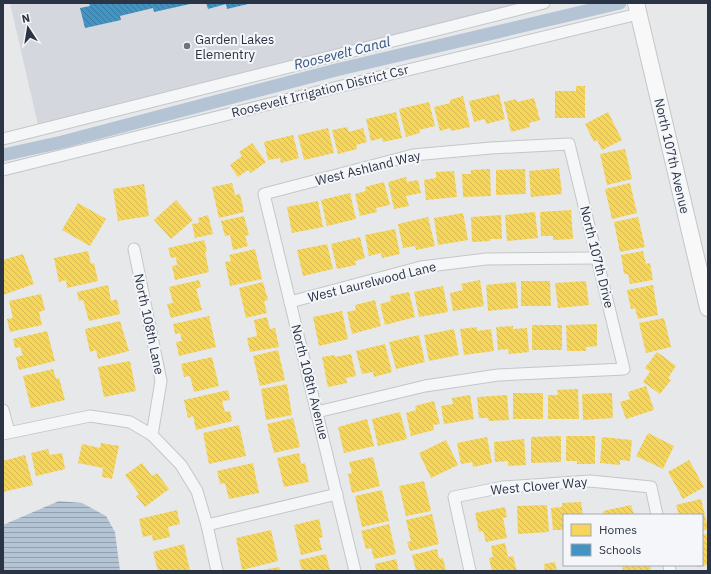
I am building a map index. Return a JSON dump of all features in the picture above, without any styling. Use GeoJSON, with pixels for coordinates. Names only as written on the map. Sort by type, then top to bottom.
{"type":"FeatureCollection","features":[{"type":"Feature","properties":{"kind":"main road","name":"North 107th Avenue"},"geometry":{"type":"LineString","coordinates":[[637,9],[708,308]]}},
{"type":"Feature","properties":{"kind":"street"},"geometry":{"type":"LineString","coordinates":[[3,139],[544,3]]}},
{"type":"Feature","properties":{"kind":"street","name":"Roosevelt Irrigation District Csr"},"geometry":{"type":"LineString","coordinates":[[3,170],[350,84],[637,9]]}},
{"type":"Feature","properties":{"kind":"street","name":"West Ashland Way"},"geometry":{"type":"LineString","coordinates":[[264,194],[413,155],[491,148],[569,144]]}},
{"type":"Feature","properties":{"kind":"street","name":"North 107th Drive"},"geometry":{"type":"LineString","coordinates":[[317,412],[425,386],[490,376],[624,369],[569,144]]}},
{"type":"Feature","properties":{"kind":"street","name":"North 108th Avenue"},"geometry":{"type":"LineString","coordinates":[[264,194],[355,571]]}},
{"type":"Feature","properties":{"kind":"street","name":"North 108th Lane"},"geometry":{"type":"LineString","coordinates":[[134,249],[161,382],[152,435]]}},
{"type":"Feature","properties":{"kind":"street","name":"West Laurelwood Lane"},"geometry":{"type":"LineString","coordinates":[[290,302],[421,266],[486,259],[597,258]]}},
{"type":"Feature","properties":{"kind":"street"},"geometry":{"type":"LineString","coordinates":[[3,410],[6,433],[90,416],[130,422],[152,435],[181,465],[197,491],[207,525],[217,571]]}},
{"type":"Feature","properties":{"kind":"street","name":"West Clover Way"},"geometry":{"type":"LineString","coordinates":[[470,571],[454,497],[503,487],[582,482],[651,487],[657,514]]}},
{"type":"Feature","properties":{"kind":"street"},"geometry":{"type":"LineString","coordinates":[[207,525],[336,494]]}},
{"type":"Feature","properties":{"kind":"shaded area","name":"Garden Lakes Elementry"},"geometry":{"type":"Polygon","coordinates":[[[10,3],[526,3],[38,125],[10,3]]]}},
{"type":"Feature","properties":{"kind":"water"},"geometry":{"type":"Polygon","coordinates":[[[59,501],[82,503],[106,516],[115,532],[120,571],[3,571],[3,525],[59,501]]]}},
{"type":"Feature","properties":{"kind":"building: Homes"},"geometry":{"type":"Polygon","coordinates":[[[576,86],[585,86],[585,118],[555,118],[555,91],[576,91],[576,86]]]}},
{"type":"Feature","properties":{"kind":"building: Homes"},"geometry":{"type":"Polygon","coordinates":[[[499,94],[505,119],[486,124],[485,119],[474,122],[469,101],[499,94]]]}},
{"type":"Feature","properties":{"kind":"building: Homes"},"geometry":{"type":"Polygon","coordinates":[[[463,96],[470,127],[451,131],[450,128],[440,131],[434,107],[450,103],[450,100],[463,96]]]}},
{"type":"Feature","properties":{"kind":"building: Homes"},"geometry":{"type":"Polygon","coordinates":[[[534,98],[540,120],[529,123],[530,127],[511,132],[504,102],[516,99],[517,102],[534,98]]]}},
{"type":"Feature","properties":{"kind":"building: Homes"},"geometry":{"type":"Polygon","coordinates":[[[429,102],[435,126],[419,130],[420,133],[406,137],[399,109],[429,102]]]}},
{"type":"Feature","properties":{"kind":"building: Homes"},"geometry":{"type":"Polygon","coordinates":[[[396,112],[402,138],[383,142],[382,138],[371,141],[366,119],[396,112]]]}},
{"type":"Feature","properties":{"kind":"building: Homes"},"geometry":{"type":"Polygon","coordinates":[[[608,112],[622,140],[602,150],[597,140],[594,142],[585,124],[608,112]]]}},
{"type":"Feature","properties":{"kind":"building: Homes"},"geometry":{"type":"Polygon","coordinates":[[[347,127],[349,132],[363,128],[367,142],[356,145],[357,149],[338,154],[332,130],[347,127]]]}},
{"type":"Feature","properties":{"kind":"building: Homes"},"geometry":{"type":"Polygon","coordinates":[[[328,128],[334,153],[304,160],[298,135],[328,128]]]}},
{"type":"Feature","properties":{"kind":"building: Homes"},"geometry":{"type":"Polygon","coordinates":[[[293,135],[299,158],[281,163],[280,158],[268,160],[264,142],[293,135]]]}},
{"type":"Feature","properties":{"kind":"building: Homes"},"geometry":{"type":"Polygon","coordinates":[[[252,143],[266,162],[251,173],[248,170],[238,177],[230,165],[242,156],[239,152],[252,143]]]}},
{"type":"Feature","properties":{"kind":"building: Homes"},"geometry":{"type":"Polygon","coordinates":[[[625,149],[632,179],[607,185],[600,154],[625,149]]]}},
{"type":"Feature","properties":{"kind":"building: Homes"},"geometry":{"type":"Polygon","coordinates":[[[559,168],[562,194],[531,197],[529,171],[559,168]]]}},
{"type":"Feature","properties":{"kind":"building: Homes"},"geometry":{"type":"Polygon","coordinates":[[[490,169],[491,196],[463,197],[462,174],[471,174],[471,170],[490,169]]]}},
{"type":"Feature","properties":{"kind":"building: Homes"},"geometry":{"type":"Polygon","coordinates":[[[525,169],[526,194],[496,195],[496,170],[525,169]]]}},
{"type":"Feature","properties":{"kind":"building: Homes"},"geometry":{"type":"Polygon","coordinates":[[[454,171],[457,197],[426,200],[424,180],[436,178],[436,172],[454,171]]]}},
{"type":"Feature","properties":{"kind":"building: Homes"},"geometry":{"type":"Polygon","coordinates":[[[406,177],[407,182],[418,180],[421,193],[406,196],[409,206],[394,209],[388,182],[406,177]]]}},
{"type":"Feature","properties":{"kind":"building: Homes"},"geometry":{"type":"Polygon","coordinates":[[[384,182],[390,205],[376,208],[377,212],[360,216],[355,194],[366,191],[365,187],[384,182]]]}},
{"type":"Feature","properties":{"kind":"building: Homes"},"geometry":{"type":"Polygon","coordinates":[[[232,183],[235,195],[240,194],[244,212],[219,218],[212,187],[232,183]]]}},
{"type":"Feature","properties":{"kind":"building: Homes"},"geometry":{"type":"Polygon","coordinates":[[[630,183],[637,213],[612,219],[605,189],[630,183]]]}},
{"type":"Feature","properties":{"kind":"building: Homes"},"geometry":{"type":"Polygon","coordinates":[[[144,184],[149,216],[118,221],[113,189],[144,184]]]}},
{"type":"Feature","properties":{"kind":"building: Homes"},"geometry":{"type":"Polygon","coordinates":[[[350,193],[356,219],[327,226],[321,200],[350,193]]]}},
{"type":"Feature","properties":{"kind":"building: Homes"},"geometry":{"type":"Polygon","coordinates":[[[176,200],[193,220],[171,239],[154,220],[176,200]]]}},
{"type":"Feature","properties":{"kind":"building: Homes"},"geometry":{"type":"Polygon","coordinates":[[[318,201],[323,227],[292,233],[287,207],[318,201]]]}},
{"type":"Feature","properties":{"kind":"building: Homes"},"geometry":{"type":"Polygon","coordinates":[[[78,203],[106,219],[90,246],[62,230],[78,203]]]}},
{"type":"Feature","properties":{"kind":"building: Homes"},"geometry":{"type":"Polygon","coordinates":[[[571,210],[573,239],[553,240],[553,236],[541,236],[540,212],[571,210]]]}},
{"type":"Feature","properties":{"kind":"building: Homes"},"geometry":{"type":"Polygon","coordinates":[[[535,212],[538,238],[507,241],[505,215],[535,212]]]}},
{"type":"Feature","properties":{"kind":"building: Homes"},"geometry":{"type":"Polygon","coordinates":[[[463,213],[468,240],[438,245],[434,218],[463,213]]]}},
{"type":"Feature","properties":{"kind":"building: Homes"},"geometry":{"type":"Polygon","coordinates":[[[208,215],[213,234],[195,238],[192,224],[199,223],[198,218],[208,215]]]}},
{"type":"Feature","properties":{"kind":"building: Homes"},"geometry":{"type":"Polygon","coordinates":[[[501,215],[502,239],[472,242],[471,217],[501,215]]]}},
{"type":"Feature","properties":{"kind":"building: Homes"},"geometry":{"type":"Polygon","coordinates":[[[244,216],[249,235],[245,236],[248,246],[233,250],[230,235],[225,236],[221,221],[244,216]]]}},
{"type":"Feature","properties":{"kind":"building: Homes"},"geometry":{"type":"Polygon","coordinates":[[[428,217],[435,246],[416,250],[415,246],[403,248],[398,224],[428,217]]]}},
{"type":"Feature","properties":{"kind":"building: Homes"},"geometry":{"type":"Polygon","coordinates":[[[638,217],[645,247],[620,252],[614,222],[638,217]]]}},
{"type":"Feature","properties":{"kind":"building: Homes"},"geometry":{"type":"Polygon","coordinates":[[[395,229],[400,254],[382,258],[381,253],[369,256],[365,235],[395,229]]]}},
{"type":"Feature","properties":{"kind":"building: Homes"},"geometry":{"type":"Polygon","coordinates":[[[360,237],[365,258],[355,261],[356,265],[337,269],[331,244],[360,237]]]}},
{"type":"Feature","properties":{"kind":"building: Homes"},"geometry":{"type":"Polygon","coordinates":[[[204,240],[207,251],[205,252],[209,272],[175,280],[172,266],[177,265],[176,257],[171,258],[168,248],[204,240]]]}},
{"type":"Feature","properties":{"kind":"building: Homes"},"geometry":{"type":"Polygon","coordinates":[[[327,244],[333,269],[303,276],[297,250],[327,244]]]}},
{"type":"Feature","properties":{"kind":"building: Homes"},"geometry":{"type":"Polygon","coordinates":[[[255,249],[262,279],[230,286],[225,262],[231,261],[229,255],[255,249]]]}},
{"type":"Feature","properties":{"kind":"building: Homes"},"geometry":{"type":"Polygon","coordinates":[[[88,251],[91,264],[94,263],[98,281],[67,288],[66,280],[59,282],[54,258],[88,251]]]}},
{"type":"Feature","properties":{"kind":"building: Homes"},"geometry":{"type":"Polygon","coordinates":[[[643,251],[646,264],[650,263],[653,280],[630,284],[628,274],[624,274],[621,255],[643,251]]]}},
{"type":"Feature","properties":{"kind":"building: Homes"},"geometry":{"type":"Polygon","coordinates":[[[23,254],[34,284],[3,295],[3,276],[5,276],[3,271],[3,260],[23,254]]]}},
{"type":"Feature","properties":{"kind":"building: Homes"},"geometry":{"type":"Polygon","coordinates":[[[199,280],[201,287],[196,289],[202,310],[171,318],[167,304],[173,303],[169,287],[199,280]]]}},
{"type":"Feature","properties":{"kind":"building: Homes"},"geometry":{"type":"Polygon","coordinates":[[[480,280],[484,306],[453,311],[450,293],[463,290],[461,284],[480,280]]]}},
{"type":"Feature","properties":{"kind":"building: Homes"},"geometry":{"type":"Polygon","coordinates":[[[521,281],[550,281],[551,306],[521,306],[521,281]]]}},
{"type":"Feature","properties":{"kind":"building: Homes"},"geometry":{"type":"Polygon","coordinates":[[[586,281],[589,305],[558,308],[555,283],[586,281]]]}},
{"type":"Feature","properties":{"kind":"building: Homes"},"geometry":{"type":"Polygon","coordinates":[[[263,282],[268,300],[264,301],[267,313],[246,318],[239,288],[263,282]]]}},
{"type":"Feature","properties":{"kind":"building: Homes"},"geometry":{"type":"Polygon","coordinates":[[[516,282],[518,308],[488,311],[486,285],[516,282]]]}},
{"type":"Feature","properties":{"kind":"building: Homes"},"geometry":{"type":"Polygon","coordinates":[[[108,285],[111,301],[117,299],[120,314],[89,321],[83,300],[79,301],[77,292],[108,285]]]}},
{"type":"Feature","properties":{"kind":"building: Homes"},"geometry":{"type":"Polygon","coordinates":[[[653,285],[658,315],[638,319],[635,308],[631,309],[627,290],[653,285]]]}},
{"type":"Feature","properties":{"kind":"building: Homes"},"geometry":{"type":"Polygon","coordinates":[[[443,286],[448,312],[419,317],[414,292],[443,286]]]}},
{"type":"Feature","properties":{"kind":"building: Homes"},"geometry":{"type":"Polygon","coordinates":[[[409,292],[415,317],[385,325],[380,304],[391,301],[390,296],[409,292]]]}},
{"type":"Feature","properties":{"kind":"building: Homes"},"geometry":{"type":"Polygon","coordinates":[[[41,294],[45,310],[39,312],[42,325],[10,332],[7,319],[13,318],[9,301],[41,294]]]}},
{"type":"Feature","properties":{"kind":"building: Homes"},"geometry":{"type":"Polygon","coordinates":[[[375,300],[381,326],[352,334],[347,312],[356,310],[355,305],[375,300]]]}},
{"type":"Feature","properties":{"kind":"building: Homes"},"geometry":{"type":"Polygon","coordinates":[[[342,311],[348,339],[319,346],[313,317],[342,311]]]}},
{"type":"Feature","properties":{"kind":"building: Homes"},"geometry":{"type":"Polygon","coordinates":[[[209,316],[216,347],[179,356],[176,342],[182,341],[180,333],[175,334],[173,324],[209,316]]]}},
{"type":"Feature","properties":{"kind":"building: Homes"},"geometry":{"type":"Polygon","coordinates":[[[267,317],[270,329],[275,328],[279,347],[250,352],[247,338],[257,336],[254,320],[267,317]]]}},
{"type":"Feature","properties":{"kind":"building: Homes"},"geometry":{"type":"Polygon","coordinates":[[[664,318],[671,347],[646,353],[639,323],[664,318]]]}},
{"type":"Feature","properties":{"kind":"building: Homes"},"geometry":{"type":"Polygon","coordinates":[[[120,321],[129,351],[98,359],[96,350],[90,352],[85,329],[120,321]]]}},
{"type":"Feature","properties":{"kind":"building: Homes"},"geometry":{"type":"Polygon","coordinates":[[[597,324],[597,346],[586,347],[586,351],[567,351],[566,325],[597,324]]]}},
{"type":"Feature","properties":{"kind":"building: Homes"},"geometry":{"type":"Polygon","coordinates":[[[532,325],[562,325],[562,350],[532,350],[532,325]]]}},
{"type":"Feature","properties":{"kind":"building: Homes"},"geometry":{"type":"Polygon","coordinates":[[[513,326],[513,329],[527,328],[529,352],[509,354],[508,349],[498,350],[496,327],[513,326]]]}},
{"type":"Feature","properties":{"kind":"building: Homes"},"geometry":{"type":"Polygon","coordinates":[[[477,327],[477,331],[491,329],[494,351],[464,355],[460,329],[477,327]]]}},
{"type":"Feature","properties":{"kind":"building: Homes"},"geometry":{"type":"Polygon","coordinates":[[[454,329],[459,355],[429,361],[424,335],[454,329]]]}},
{"type":"Feature","properties":{"kind":"building: Homes"},"geometry":{"type":"Polygon","coordinates":[[[47,331],[55,361],[19,370],[16,357],[23,355],[20,347],[15,348],[13,339],[47,331]]]}},
{"type":"Feature","properties":{"kind":"building: Homes"},"geometry":{"type":"Polygon","coordinates":[[[419,335],[425,362],[396,369],[389,342],[419,335]]]}},
{"type":"Feature","properties":{"kind":"building: Homes"},"geometry":{"type":"Polygon","coordinates":[[[385,344],[392,372],[374,377],[373,372],[362,374],[356,351],[385,344]]]}},
{"type":"Feature","properties":{"kind":"building: Homes"},"geometry":{"type":"Polygon","coordinates":[[[278,350],[285,380],[260,386],[253,356],[278,350]]]}},
{"type":"Feature","properties":{"kind":"building: Homes"},"geometry":{"type":"Polygon","coordinates":[[[657,352],[676,366],[668,378],[671,380],[660,394],[643,382],[650,372],[645,368],[657,352]]]}},
{"type":"Feature","properties":{"kind":"building: Homes"},"geometry":{"type":"Polygon","coordinates":[[[351,354],[356,376],[346,378],[347,383],[328,387],[322,357],[335,355],[335,357],[351,354]]]}},
{"type":"Feature","properties":{"kind":"building: Homes"},"geometry":{"type":"Polygon","coordinates":[[[212,357],[219,386],[194,392],[190,376],[184,377],[181,364],[212,357]]]}},
{"type":"Feature","properties":{"kind":"building: Homes"},"geometry":{"type":"Polygon","coordinates":[[[130,361],[136,391],[104,397],[98,367],[130,361]]]}},
{"type":"Feature","properties":{"kind":"building: Homes"},"geometry":{"type":"Polygon","coordinates":[[[53,369],[56,379],[59,378],[65,400],[31,408],[23,376],[53,369]]]}},
{"type":"Feature","properties":{"kind":"building: Homes"},"geometry":{"type":"Polygon","coordinates":[[[287,384],[292,415],[266,420],[261,389],[287,384]]]}},
{"type":"Feature","properties":{"kind":"building: Homes"},"geometry":{"type":"Polygon","coordinates":[[[646,386],[654,410],[626,419],[620,402],[630,399],[628,392],[646,386]]]}},
{"type":"Feature","properties":{"kind":"building: Homes"},"geometry":{"type":"Polygon","coordinates":[[[578,389],[579,419],[548,419],[548,395],[558,395],[557,390],[578,389]]]}},
{"type":"Feature","properties":{"kind":"building: Homes"},"geometry":{"type":"Polygon","coordinates":[[[228,390],[230,400],[222,401],[225,412],[230,411],[232,421],[196,430],[193,416],[188,418],[184,400],[228,390]]]}},
{"type":"Feature","properties":{"kind":"building: Homes"},"geometry":{"type":"Polygon","coordinates":[[[513,393],[543,393],[543,419],[513,419],[513,393]]]}},
{"type":"Feature","properties":{"kind":"building: Homes"},"geometry":{"type":"Polygon","coordinates":[[[612,393],[613,418],[583,420],[582,394],[612,393]]]}},
{"type":"Feature","properties":{"kind":"building: Homes"},"geometry":{"type":"Polygon","coordinates":[[[470,395],[474,419],[444,424],[441,406],[453,404],[452,398],[470,395]]]}},
{"type":"Feature","properties":{"kind":"building: Homes"},"geometry":{"type":"Polygon","coordinates":[[[507,395],[509,420],[489,421],[488,418],[479,418],[477,397],[507,395]]]}},
{"type":"Feature","properties":{"kind":"building: Homes"},"geometry":{"type":"Polygon","coordinates":[[[434,401],[440,424],[433,425],[434,430],[411,436],[406,413],[416,410],[415,406],[434,401]]]}},
{"type":"Feature","properties":{"kind":"building: Homes"},"geometry":{"type":"Polygon","coordinates":[[[400,412],[407,439],[378,446],[372,419],[400,412]]]}},
{"type":"Feature","properties":{"kind":"building: Homes"},"geometry":{"type":"Polygon","coordinates":[[[293,418],[300,447],[274,453],[267,424],[293,418]]]}},
{"type":"Feature","properties":{"kind":"building: Homes"},"geometry":{"type":"Polygon","coordinates":[[[367,419],[374,446],[344,453],[338,427],[367,419]]]}},
{"type":"Feature","properties":{"kind":"building: Homes"},"geometry":{"type":"Polygon","coordinates":[[[239,425],[246,456],[209,464],[203,433],[239,425]]]}},
{"type":"Feature","properties":{"kind":"building: Homes"},"geometry":{"type":"Polygon","coordinates":[[[648,433],[674,446],[663,469],[636,456],[648,433]]]}},
{"type":"Feature","properties":{"kind":"building: Homes"},"geometry":{"type":"Polygon","coordinates":[[[561,436],[561,462],[531,463],[531,437],[561,436]]]}},
{"type":"Feature","properties":{"kind":"building: Homes"},"geometry":{"type":"Polygon","coordinates":[[[566,436],[595,436],[595,464],[577,464],[577,461],[566,461],[566,436]]]}},
{"type":"Feature","properties":{"kind":"building: Homes"},"geometry":{"type":"Polygon","coordinates":[[[487,437],[492,463],[473,467],[472,462],[461,464],[457,443],[487,437]]]}},
{"type":"Feature","properties":{"kind":"building: Homes"},"geometry":{"type":"Polygon","coordinates":[[[602,437],[632,440],[630,461],[620,460],[620,465],[600,463],[602,437]]]}},
{"type":"Feature","properties":{"kind":"building: Homes"},"geometry":{"type":"Polygon","coordinates":[[[524,439],[526,465],[508,466],[508,461],[495,462],[494,442],[524,439]]]}},
{"type":"Feature","properties":{"kind":"building: Homes"},"geometry":{"type":"Polygon","coordinates":[[[446,440],[458,465],[431,478],[419,453],[446,440]]]}},
{"type":"Feature","properties":{"kind":"building: Homes"},"geometry":{"type":"Polygon","coordinates":[[[101,443],[119,446],[112,479],[102,477],[103,468],[78,463],[82,444],[100,448],[101,443]]]}},
{"type":"Feature","properties":{"kind":"building: Homes"},"geometry":{"type":"Polygon","coordinates":[[[48,449],[50,455],[62,453],[65,469],[36,476],[31,453],[48,449]]]}},
{"type":"Feature","properties":{"kind":"building: Homes"},"geometry":{"type":"Polygon","coordinates":[[[299,453],[301,464],[305,463],[309,482],[284,487],[277,458],[299,453]]]}},
{"type":"Feature","properties":{"kind":"building: Homes"},"geometry":{"type":"Polygon","coordinates":[[[25,455],[33,485],[3,492],[3,461],[25,455]]]}},
{"type":"Feature","properties":{"kind":"building: Homes"},"geometry":{"type":"Polygon","coordinates":[[[373,457],[380,486],[352,493],[348,474],[352,473],[349,462],[373,457]]]}},
{"type":"Feature","properties":{"kind":"building: Homes"},"geometry":{"type":"Polygon","coordinates":[[[689,460],[704,487],[683,499],[668,472],[689,460]]]}},
{"type":"Feature","properties":{"kind":"building: Homes"},"geometry":{"type":"Polygon","coordinates":[[[142,463],[152,476],[157,473],[169,489],[145,507],[136,496],[139,494],[125,475],[142,463]]]}},
{"type":"Feature","properties":{"kind":"building: Homes"},"geometry":{"type":"Polygon","coordinates":[[[253,463],[259,493],[229,499],[225,483],[220,484],[217,471],[253,463]]]}},
{"type":"Feature","properties":{"kind":"building: Homes"},"geometry":{"type":"Polygon","coordinates":[[[424,481],[431,511],[406,516],[399,486],[424,481]]]}},
{"type":"Feature","properties":{"kind":"building: Homes"},"geometry":{"type":"Polygon","coordinates":[[[382,490],[389,521],[362,527],[355,496],[382,490]]]}},
{"type":"Feature","properties":{"kind":"building: Homes"},"geometry":{"type":"Polygon","coordinates":[[[701,499],[708,529],[703,531],[703,514],[679,514],[676,505],[701,499]]]}},
{"type":"Feature","properties":{"kind":"building: Homes"},"geometry":{"type":"Polygon","coordinates":[[[581,502],[583,514],[563,514],[563,530],[553,530],[551,508],[562,507],[562,503],[581,502]]]}},
{"type":"Feature","properties":{"kind":"building: Homes"},"geometry":{"type":"Polygon","coordinates":[[[547,505],[549,532],[518,534],[517,506],[547,505]]]}},
{"type":"Feature","properties":{"kind":"building: Homes"},"geometry":{"type":"Polygon","coordinates":[[[631,505],[634,514],[604,514],[603,511],[631,505]]]}},
{"type":"Feature","properties":{"kind":"building: Homes"},"geometry":{"type":"Polygon","coordinates":[[[505,507],[507,517],[503,518],[507,538],[486,542],[483,531],[479,532],[475,513],[505,507]]]}},
{"type":"Feature","properties":{"kind":"building: Homes"},"geometry":{"type":"Polygon","coordinates":[[[177,510],[180,524],[168,527],[170,537],[153,541],[152,535],[143,537],[139,519],[177,510]]]}},
{"type":"Feature","properties":{"kind":"building: Homes"},"geometry":{"type":"Polygon","coordinates":[[[432,514],[439,544],[410,551],[407,542],[411,541],[406,520],[432,514]]]}},
{"type":"Feature","properties":{"kind":"building: Homes"},"geometry":{"type":"Polygon","coordinates":[[[319,519],[323,537],[319,538],[322,550],[301,555],[294,525],[319,519]]]}},
{"type":"Feature","properties":{"kind":"building: Homes"},"geometry":{"type":"Polygon","coordinates":[[[389,524],[396,554],[374,559],[371,548],[366,549],[361,531],[389,524]]]}},
{"type":"Feature","properties":{"kind":"building: Homes"},"geometry":{"type":"Polygon","coordinates":[[[271,530],[278,561],[242,570],[236,538],[271,530]]]}},
{"type":"Feature","properties":{"kind":"building: Homes"},"geometry":{"type":"Polygon","coordinates":[[[708,534],[708,565],[703,566],[703,535],[708,534]]]}},
{"type":"Feature","properties":{"kind":"building: Homes"},"geometry":{"type":"Polygon","coordinates":[[[505,543],[508,557],[513,556],[517,571],[492,571],[489,558],[493,557],[491,546],[505,543]]]}},
{"type":"Feature","properties":{"kind":"building: Homes"},"geometry":{"type":"Polygon","coordinates":[[[184,544],[190,571],[158,571],[153,552],[184,544]]]}},
{"type":"Feature","properties":{"kind":"building: Homes"},"geometry":{"type":"Polygon","coordinates":[[[437,549],[439,559],[443,558],[446,571],[416,571],[412,555],[437,549]]]}},
{"type":"Feature","properties":{"kind":"building: Homes"},"geometry":{"type":"Polygon","coordinates":[[[326,554],[330,571],[302,571],[299,560],[326,554]]]}},
{"type":"Feature","properties":{"kind":"building: Homes"},"geometry":{"type":"Polygon","coordinates":[[[396,559],[399,571],[376,571],[375,564],[396,559]]]}},
{"type":"Feature","properties":{"kind":"building: Homes"},"geometry":{"type":"Polygon","coordinates":[[[555,562],[557,571],[545,571],[544,564],[555,562]]]}},
{"type":"Feature","properties":{"kind":"building: Homes"},"geometry":{"type":"Polygon","coordinates":[[[622,566],[650,566],[651,571],[623,571],[622,566]]]}},
{"type":"Feature","properties":{"kind":"building: Homes"},"geometry":{"type":"Polygon","coordinates":[[[279,567],[280,571],[263,571],[263,570],[279,567]]]}},
{"type":"Feature","properties":{"kind":"building: Schools"},"geometry":{"type":"Polygon","coordinates":[[[89,3],[190,4],[154,12],[153,8],[120,16],[121,20],[85,28],[80,8],[90,6],[89,3]]]}},
{"type":"Feature","properties":{"kind":"building: Schools"},"geometry":{"type":"Polygon","coordinates":[[[206,3],[248,4],[227,9],[226,4],[208,9],[206,3]]]}},
{"type":"Feature","properties":{"kind":"waterway","name":"Roosevelt Canal"},"geometry":{"type":"LineString","coordinates":[[3,155],[62,142],[336,70],[620,3]]}},
{"type":"Feature","properties":{"kind":"place","name":"Garden Lakes Elementry"},"geometry":{"type":"Point","coordinates":[187,46]}}]}
